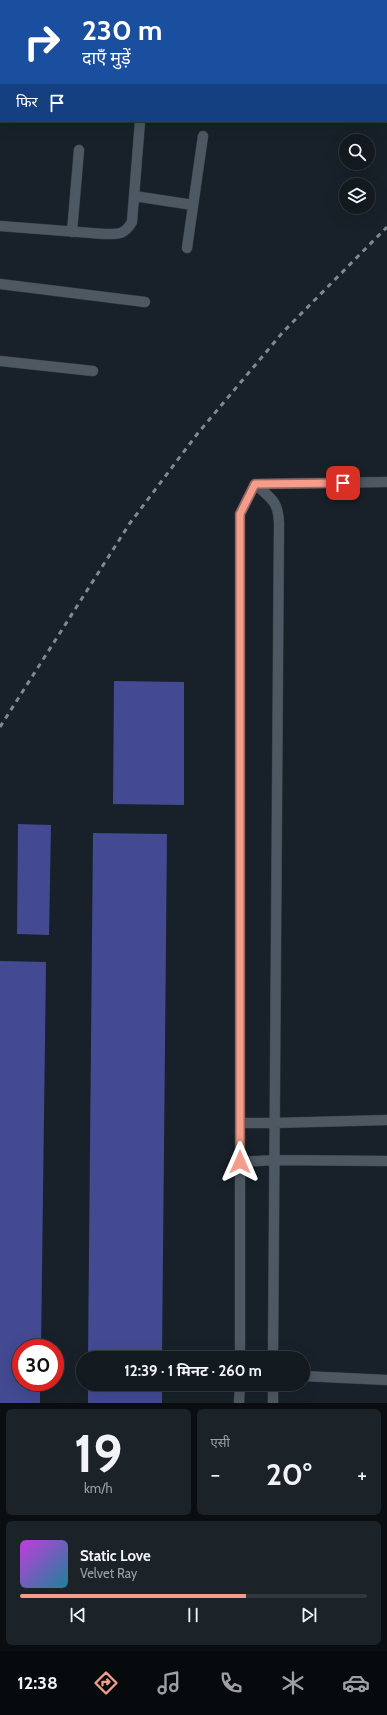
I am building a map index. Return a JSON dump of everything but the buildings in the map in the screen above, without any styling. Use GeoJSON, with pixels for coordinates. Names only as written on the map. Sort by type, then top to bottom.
{"type":"FeatureCollection","features":[{"type":"Feature","properties":{"kind":"street"},"geometry":{"type":"LineString","coordinates":[[0,226],[118,234],[127,231],[132,222],[140,122]]}},
{"type":"Feature","properties":{"kind":"street"},"geometry":{"type":"LineString","coordinates":[[187,248],[203,136]]}},
{"type":"Feature","properties":{"kind":"street"},"geometry":{"type":"LineString","coordinates":[[72,232],[79,150]]}},
{"type":"Feature","properties":{"kind":"street"},"geometry":{"type":"LineString","coordinates":[[134,196],[193,205]]}},
{"type":"Feature","properties":{"kind":"street"},"geometry":{"type":"LineString","coordinates":[[0,284],[145,302]]}},
{"type":"Feature","properties":{"kind":"street"},"geometry":{"type":"LineString","coordinates":[[0,361],[93,371]]}},
{"type":"Feature","properties":{"kind":"street"},"geometry":{"type":"LineString","coordinates":[[255,484],[387,482]]}},
{"type":"Feature","properties":{"kind":"street"},"geometry":{"type":"LineString","coordinates":[[240,1351],[240,514],[255,484]]}},
{"type":"Feature","properties":{"kind":"street"},"geometry":{"type":"LineString","coordinates":[[255,484],[273,500],[279,510],[273,1351]]}},
{"type":"Feature","properties":{"kind":"street"},"geometry":{"type":"LineString","coordinates":[[240,1123],[387,1120]]}},
{"type":"Feature","properties":{"kind":"street"},"geometry":{"type":"LineString","coordinates":[[240,1162],[274,1160],[387,1161]]}},
{"type":"Feature","properties":{"kind":"street"},"geometry":{"type":"LineString","coordinates":[[310,1376],[387,1380]]}},
{"type":"Feature","properties":{"kind":"street"},"geometry":{"type":"LineString","coordinates":[[240,1391],[240,1403]]}},
{"type":"Feature","properties":{"kind":"street"},"geometry":{"type":"LineString","coordinates":[[273,1391],[273,1403]]}},
{"type":"Feature","properties":{"kind":"railway"},"geometry":{"type":"LineString","coordinates":[[0,727],[130,523],[198,433],[283,332],[387,227]]}},
{"type":"Feature","properties":{"kind":"route"},"geometry":{"type":"LineString","coordinates":[[240,1162],[240,514],[255,484],[343,483]]}}]}
